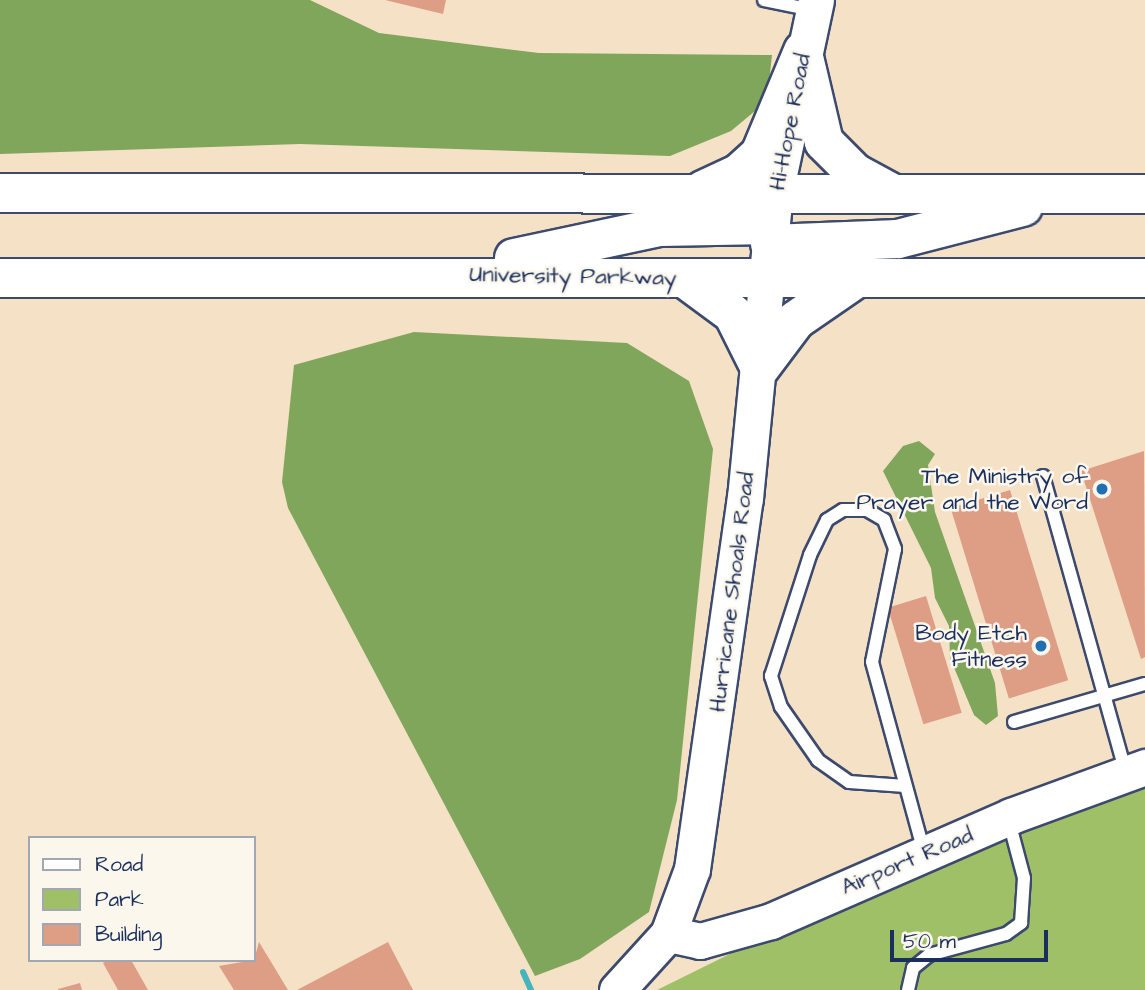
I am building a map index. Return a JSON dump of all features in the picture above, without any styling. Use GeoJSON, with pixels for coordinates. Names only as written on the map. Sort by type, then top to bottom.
{"type":"FeatureCollection","features":[{"type":"Feature","properties":{"kind":"highway"},"geometry":{"type":"LineString","coordinates":[[695,193],[738,174],[760,154],[803,51]]}},
{"type":"Feature","properties":{"kind":"highway"},"geometry":{"type":"LineString","coordinates":[[803,51],[824,142],[849,168],[894,194]]}},
{"type":"Feature","properties":{"kind":"highway"},"geometry":{"type":"LineString","coordinates":[[0,175],[99,193]]}},
{"type":"Feature","properties":{"kind":"highway","name":"University Parkway"},"geometry":{"type":"LineString","coordinates":[[0,192],[695,193],[771,235],[858,277],[1145,278]]}},
{"type":"Feature","properties":{"kind":"highway","name":"University Parkway"},"geometry":{"type":"LineString","coordinates":[[0,278],[466,275],[684,278],[771,235],[894,194],[1145,194]]}},
{"type":"Feature","properties":{"kind":"highway"},"geometry":{"type":"LineString","coordinates":[[466,275],[636,231],[898,239],[1073,194]]}},
{"type":"Feature","properties":{"kind":"highway"},"geometry":{"type":"LineString","coordinates":[[684,278],[733,314],[760,368],[796,320],[858,277]]}},
{"type":"Feature","properties":{"kind":"street","name":"Hi-Hope Road"},"geometry":{"type":"LineString","coordinates":[[771,235],[803,51],[815,5]]}},
{"type":"Feature","properties":{"kind":"street","name":"Hurricane Shoals Road"},"geometry":{"type":"LineString","coordinates":[[668,934],[692,869],[705,797],[760,368],[771,235]]}},
{"type":"Feature","properties":{"kind":"street","name":"Airport Road"},"geometry":{"type":"LineString","coordinates":[[668,934],[700,941],[735,933],[1008,818],[1136,770]]}},
{"type":"Feature","properties":{"kind":"street"},"geometry":{"type":"LineString","coordinates":[[617,990],[668,934]]}},
{"type":"Feature","properties":{"kind":"lane"},"geometry":{"type":"LineString","coordinates":[[764,0],[815,5]]}},
{"type":"Feature","properties":{"kind":"lane"},"geometry":{"type":"LineString","coordinates":[[1043,476],[1105,695],[1136,770]]}},
{"type":"Feature","properties":{"kind":"lane"},"geometry":{"type":"LineString","coordinates":[[905,786],[849,782],[818,760],[781,707],[771,676],[810,555],[827,520],[843,510],[867,510],[884,520],[895,549],[872,662],[924,853]]}},
{"type":"Feature","properties":{"kind":"lane"},"geometry":{"type":"LineString","coordinates":[[1014,722],[1145,684]]}},
{"type":"Feature","properties":{"kind":"lane"},"geometry":{"type":"LineString","coordinates":[[908,990],[913,968],[929,955],[1006,934],[1021,923],[1024,877],[1008,818]]}},
{"type":"Feature","properties":{"kind":"green space"},"geometry":{"type":"Polygon","coordinates":[[[0,0],[310,0],[379,33],[539,53],[772,55],[767,101],[731,131],[670,156],[300,144],[0,154],[0,0]]]}},
{"type":"Feature","properties":{"kind":"green space"},"geometry":{"type":"Polygon","coordinates":[[[414,332],[627,343],[689,381],[713,449],[677,800],[649,912],[580,959],[535,976],[288,508],[282,482],[294,365],[414,332]]]}},
{"type":"Feature","properties":{"kind":"green space"},"geometry":{"type":"Polygon","coordinates":[[[919,441],[935,454],[928,465],[935,512],[995,683],[998,716],[986,725],[974,715],[950,658],[949,626],[935,598],[931,568],[883,471],[903,446],[919,441]]]}},
{"type":"Feature","properties":{"kind":"green space"},"geometry":{"type":"Polygon","coordinates":[[[1145,778],[1145,990],[657,990],[762,938],[1145,778]]]}},
{"type":"Feature","properties":{"kind":"building"},"geometry":{"type":"Polygon","coordinates":[[[385,0],[446,0],[443,14],[385,0]]]}},
{"type":"Feature","properties":{"kind":"building"},"geometry":{"type":"Polygon","coordinates":[[[1144,451],[1145,657],[1141,659],[1081,471],[1144,451]]]}},
{"type":"Feature","properties":{"kind":"building"},"geometry":{"type":"Polygon","coordinates":[[[1010,490],[1068,680],[1009,698],[951,508],[1010,490]]]}},
{"type":"Feature","properties":{"kind":"building"},"geometry":{"type":"Polygon","coordinates":[[[926,596],[962,713],[923,724],[888,608],[926,596]]]}},
{"type":"Feature","properties":{"kind":"building"},"geometry":{"type":"Polygon","coordinates":[[[259,942],[288,990],[234,990],[219,966],[256,962],[259,942]]]}},
{"type":"Feature","properties":{"kind":"building"},"geometry":{"type":"Polygon","coordinates":[[[388,942],[413,990],[297,990],[388,942]]]}},
{"type":"Feature","properties":{"kind":"building"},"geometry":{"type":"Polygon","coordinates":[[[132,962],[148,990],[118,990],[103,963],[132,962]]]}},
{"type":"Feature","properties":{"kind":"building"},"geometry":{"type":"Polygon","coordinates":[[[80,983],[82,990],[58,990],[58,989],[80,983]]]}},
{"type":"Feature","properties":{"kind":"waterway"},"geometry":{"type":"LineString","coordinates":[[523,972],[531,990]]}},
{"type":"Feature","properties":{"kind":"place","name":"The Ministry of Prayer and the Word"},"geometry":{"type":"Point","coordinates":[1102,489]}},
{"type":"Feature","properties":{"kind":"place","name":"Body Etch Fitness"},"geometry":{"type":"Point","coordinates":[1041,646]}}]}
